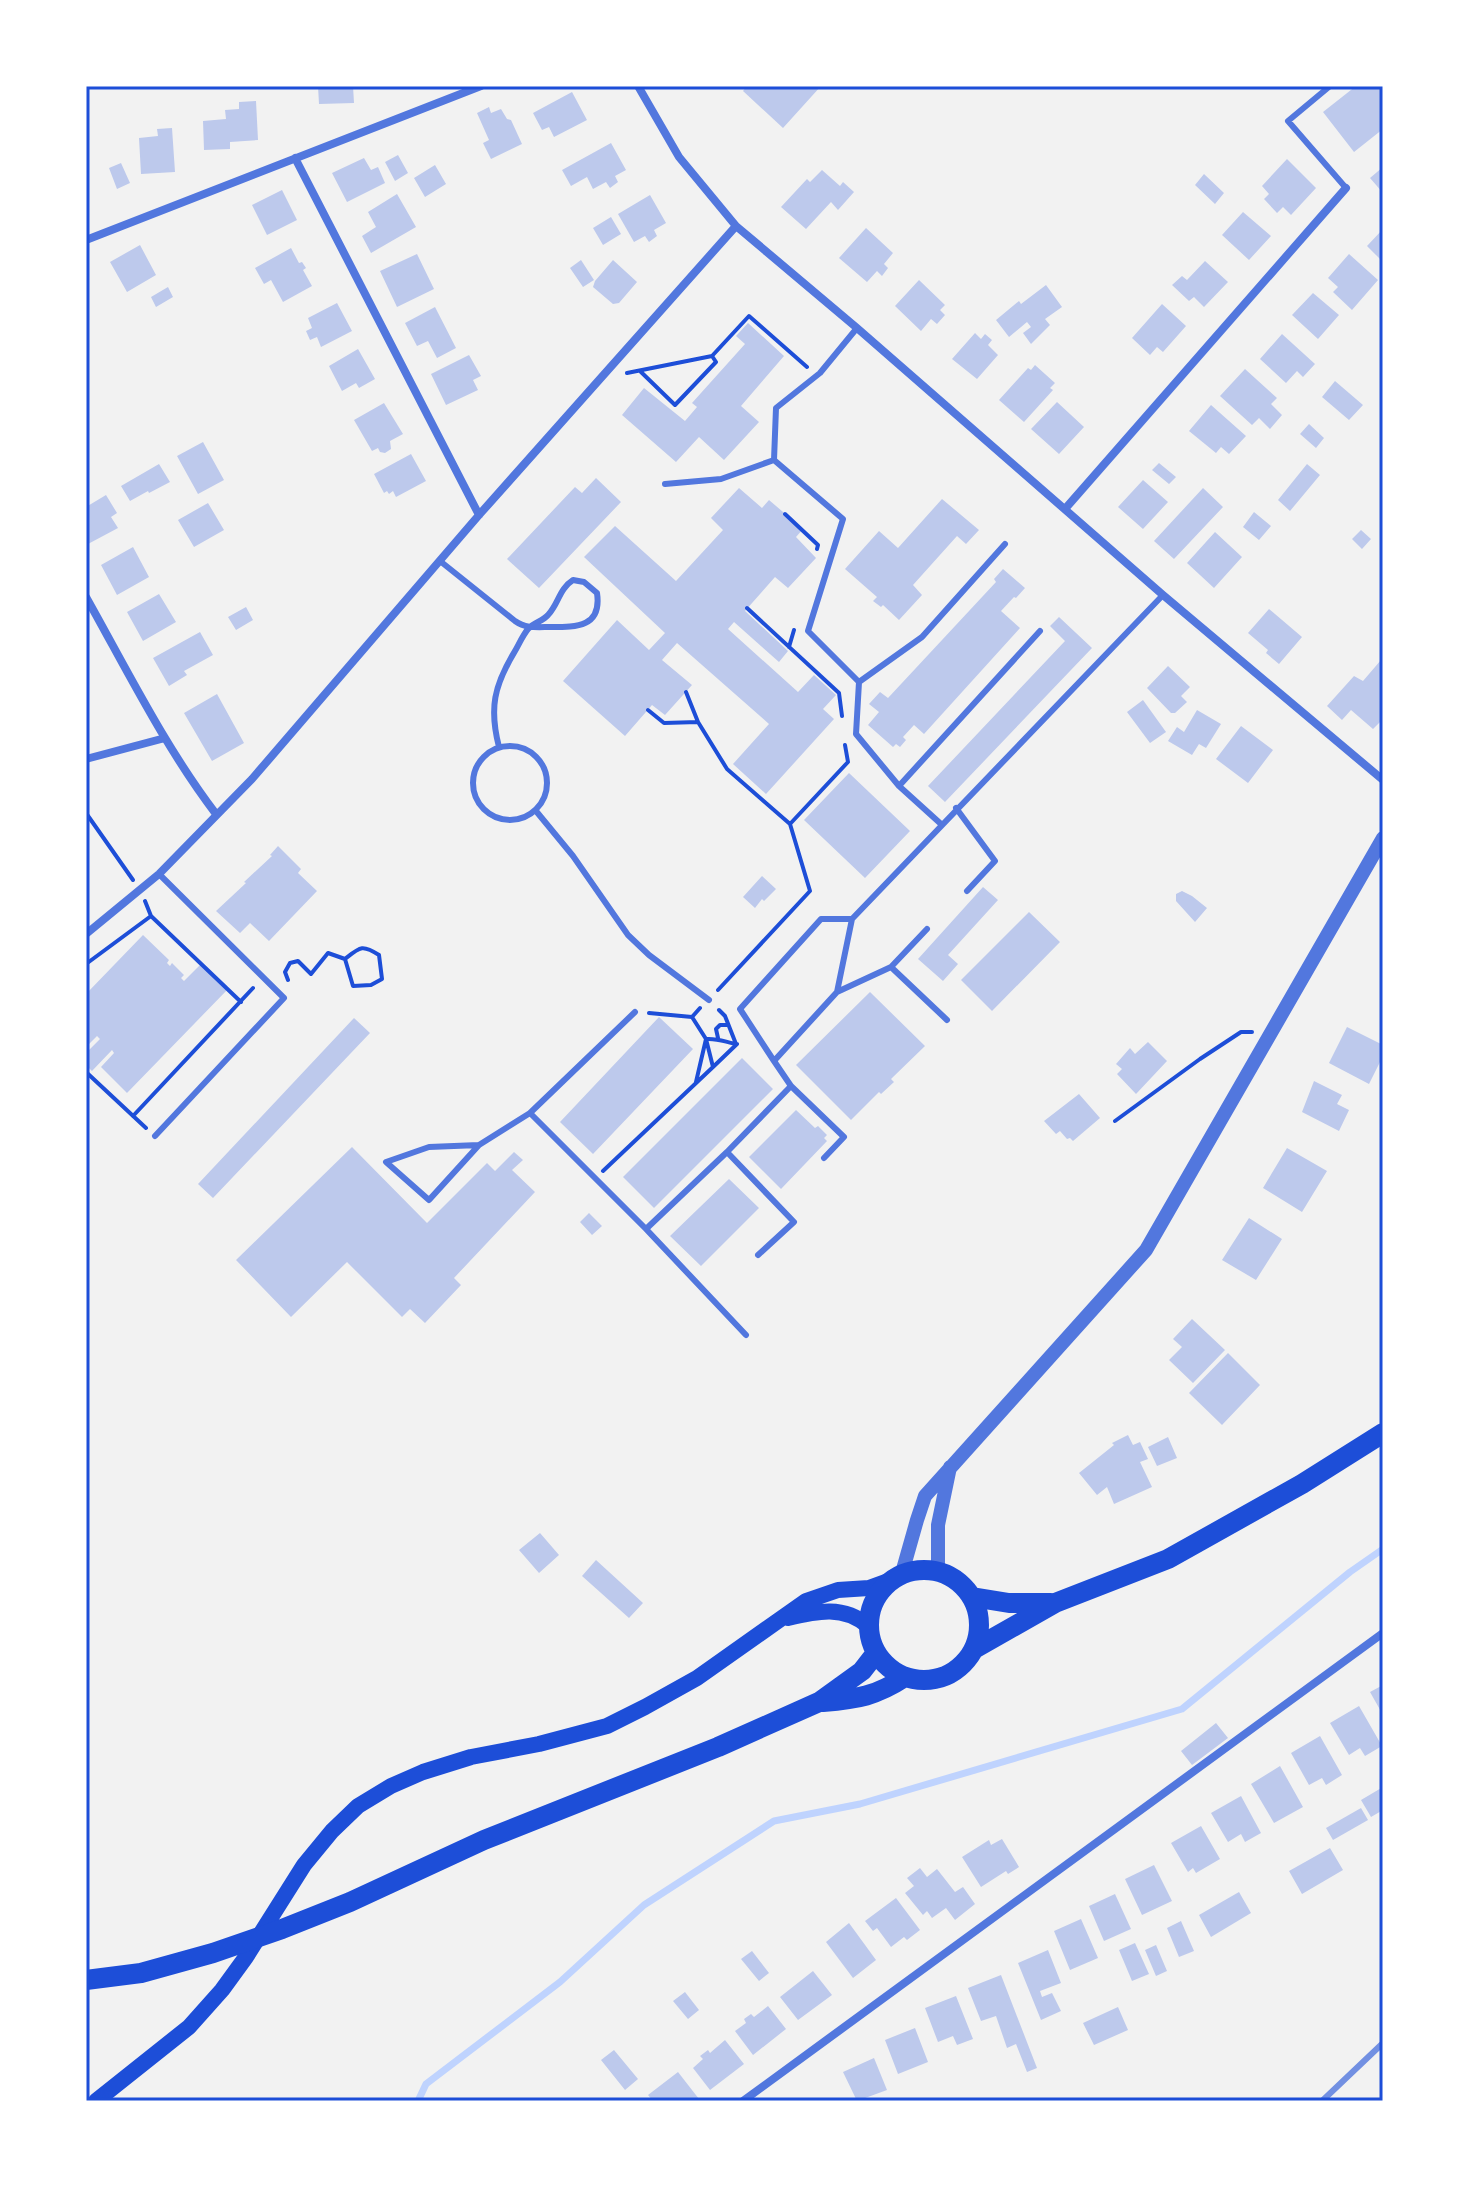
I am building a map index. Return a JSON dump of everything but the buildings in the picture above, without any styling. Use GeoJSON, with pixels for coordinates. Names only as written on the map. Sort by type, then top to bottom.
{"type":"FeatureCollection","features":[{"type":"Feature","properties":{"kind":"main road"},"geometry":{"type":"LineString","coordinates":[[974,1649],[1055,1603],[1168,1559],[1302,1484],[1383,1433]]}},
{"type":"Feature","properties":{"kind":"main road"},"geometry":{"type":"LineString","coordinates":[[96,2101],[189,2027],[222,1990],[304,1865],[332,1831],[358,1806],[391,1786],[471,1757],[539,1744],[607,1726],[697,1678],[806,1601],[838,1590],[869,1588],[897,1576],[926,1569],[938,1571],[963,1585],[972,1597],[978,1614],[979,1632],[974,1649],[952,1672],[921,1680],[905,1677],[876,1653],[868,1626],[871,1608],[879,1593],[897,1576]]}},
{"type":"Feature","properties":{"kind":"main road"},"geometry":{"type":"LineString","coordinates":[[972,1597],[1009,1603],[1055,1603]]}},
{"type":"Feature","properties":{"kind":"main road"},"geometry":{"type":"LineString","coordinates":[[779,1621],[818,1611],[858,1617],[868,1626]]}},
{"type":"Feature","properties":{"kind":"main road"},"geometry":{"type":"LineString","coordinates":[[86,1980],[141,1973],[213,1953],[350,1902],[484,1840],[718,1747],[819,1702],[862,1671],[876,1653]]}},
{"type":"Feature","properties":{"kind":"main road"},"geometry":{"type":"LineString","coordinates":[[819,1702],[855,1699],[884,1691],[905,1677]]}},
{"type":"Feature","properties":{"kind":"street"},"geometry":{"type":"LineString","coordinates":[[86,240],[481,86]]}},
{"type":"Feature","properties":{"kind":"street"},"geometry":{"type":"LineString","coordinates":[[638,86],[679,157],[736,226],[1163,595],[1383,780]]}},
{"type":"Feature","properties":{"kind":"street"},"geometry":{"type":"LineString","coordinates":[[295,158],[479,515]]}},
{"type":"Feature","properties":{"kind":"street"},"geometry":{"type":"LineString","coordinates":[[1065,509],[1346,188]]}},
{"type":"Feature","properties":{"kind":"street"},"geometry":{"type":"LineString","coordinates":[[86,934],[159,874],[252,779],[479,515],[736,226]]}},
{"type":"Feature","properties":{"kind":"street"},"geometry":{"type":"LineString","coordinates":[[86,597],[165,738],[216,814]]}},
{"type":"Feature","properties":{"kind":"street"},"geometry":{"type":"LineString","coordinates":[[86,759],[165,738]]}},
{"type":"Feature","properties":{"kind":"street"},"geometry":{"type":"LineString","coordinates":[[897,1576],[925,1496],[1146,1250],[1383,838]]}},
{"type":"Feature","properties":{"kind":"street"},"geometry":{"type":"LineString","coordinates":[[938,1571],[938,1525],[950,1467]]}},
{"type":"Feature","properties":{"kind":"street"},"geometry":{"type":"LineString","coordinates":[[743,2101],[1383,1633]]}},
{"type":"Feature","properties":{"kind":"lane"},"geometry":{"type":"LineString","coordinates":[[1330,86],[1288,121],[1346,188]]}},
{"type":"Feature","properties":{"kind":"lane"},"geometry":{"type":"LineString","coordinates":[[774,460],[776,408],[817,375],[857,328]]}},
{"type":"Feature","properties":{"kind":"lane"},"geometry":{"type":"LineString","coordinates":[[665,484],[721,479],[774,460]]}},
{"type":"Feature","properties":{"kind":"lane"},"geometry":{"type":"LineString","coordinates":[[774,460],[843,519],[808,631],[859,682],[856,734],[899,786],[941,824]]}},
{"type":"Feature","properties":{"kind":"lane"},"geometry":{"type":"LineString","coordinates":[[859,682],[922,637],[1005,544]]}},
{"type":"Feature","properties":{"kind":"lane"},"geometry":{"type":"LineString","coordinates":[[440,561],[515,621],[529,628],[579,627],[596,613],[599,603],[597,593],[584,582],[573,580],[564,586],[546,618],[529,628],[505,668],[494,694],[493,724],[499,747]]}},
{"type":"Feature","properties":{"kind":"lane"},"geometry":{"type":"LineString","coordinates":[[837,992],[852,919],[1163,595]]}},
{"type":"Feature","properties":{"kind":"lane"},"geometry":{"type":"LineString","coordinates":[[899,786],[1040,631]]}},
{"type":"Feature","properties":{"kind":"lane"},"geometry":{"type":"LineString","coordinates":[[511,745],[535,754],[543,764],[548,789],[536,811],[514,821],[490,815],[481,807],[472,784],[479,761],[499,747],[511,745]]}},
{"type":"Feature","properties":{"kind":"lane"},"geometry":{"type":"LineString","coordinates":[[956,808],[995,861],[967,891]]}},
{"type":"Feature","properties":{"kind":"lane"},"geometry":{"type":"LineString","coordinates":[[536,811],[573,856],[628,935],[649,955],[709,1000]]}},
{"type":"Feature","properties":{"kind":"lane"},"geometry":{"type":"LineString","coordinates":[[155,1136],[284,998],[159,874]]}},
{"type":"Feature","properties":{"kind":"lane"},"geometry":{"type":"LineString","coordinates":[[824,1158],[844,1137],[791,1086],[740,1009],[821,919],[852,919]]}},
{"type":"Feature","properties":{"kind":"lane"},"geometry":{"type":"LineString","coordinates":[[774,1061],[837,992],[891,967],[927,929]]}},
{"type":"Feature","properties":{"kind":"lane"},"geometry":{"type":"LineString","coordinates":[[891,967],[947,1020]]}},
{"type":"Feature","properties":{"kind":"lane"},"geometry":{"type":"LineString","coordinates":[[479,1145],[429,1147],[386,1162],[429,1200],[479,1145],[530,1113],[635,1012]]}},
{"type":"Feature","properties":{"kind":"lane"},"geometry":{"type":"LineString","coordinates":[[646,1229],[791,1086]]}},
{"type":"Feature","properties":{"kind":"lane"},"geometry":{"type":"LineString","coordinates":[[530,1113],[746,1335]]}},
{"type":"Feature","properties":{"kind":"lane"},"geometry":{"type":"LineString","coordinates":[[727,1152],[794,1222],[758,1255]]}},
{"type":"Feature","properties":{"kind":"path"},"geometry":{"type":"LineString","coordinates":[[601,378],[712,356],[749,316],[817,375]]}},
{"type":"Feature","properties":{"kind":"path"},"geometry":{"type":"LineString","coordinates":[[640,371],[675,405],[716,362],[712,356]]}},
{"type":"Feature","properties":{"kind":"path"},"geometry":{"type":"LineString","coordinates":[[785,514],[818,545],[814,559]]}},
{"type":"Feature","properties":{"kind":"path"},"geometry":{"type":"LineString","coordinates":[[747,608],[839,693],[843,726]]}},
{"type":"Feature","properties":{"kind":"path"},"geometry":{"type":"LineString","coordinates":[[789,647],[798,618]]}},
{"type":"Feature","properties":{"kind":"path"},"geometry":{"type":"LineString","coordinates":[[686,692],[698,722],[727,769],[790,824],[810,891],[692,1017]]}},
{"type":"Feature","properties":{"kind":"path"},"geometry":{"type":"LineString","coordinates":[[648,710],[664,723],[698,722]]}},
{"type":"Feature","properties":{"kind":"path"},"geometry":{"type":"LineString","coordinates":[[790,824],[848,762],[844,738]]}},
{"type":"Feature","properties":{"kind":"path"},"geometry":{"type":"LineString","coordinates":[[86,813],[140,890],[151,916],[241,1002]]}},
{"type":"Feature","properties":{"kind":"path"},"geometry":{"type":"LineString","coordinates":[[86,964],[151,916]]}},
{"type":"Feature","properties":{"kind":"path"},"geometry":{"type":"LineString","coordinates":[[367,948],[379,955],[382,979],[371,985],[353,986],[345,959],[358,949],[367,948]]}},
{"type":"Feature","properties":{"kind":"path"},"geometry":{"type":"LineString","coordinates":[[288,980],[285,972],[290,963],[298,961],[311,974],[328,953],[345,959]]}},
{"type":"Feature","properties":{"kind":"path"},"geometry":{"type":"LineString","coordinates":[[133,1116],[263,977]]}},
{"type":"Feature","properties":{"kind":"path"},"geometry":{"type":"LineString","coordinates":[[709,1000],[725,1016],[736,1044]]}},
{"type":"Feature","properties":{"kind":"path"},"geometry":{"type":"LineString","coordinates":[[635,1012],[692,1017]]}},
{"type":"Feature","properties":{"kind":"path"},"geometry":{"type":"LineString","coordinates":[[692,1017],[706,1039],[713,1067]]}},
{"type":"Feature","properties":{"kind":"path"},"geometry":{"type":"LineString","coordinates":[[718,1038],[716,1029],[720,1025],[728,1025]]}},
{"type":"Feature","properties":{"kind":"path"},"geometry":{"type":"LineString","coordinates":[[596,1178],[752,1029]]}},
{"type":"Feature","properties":{"kind":"path"},"geometry":{"type":"LineString","coordinates":[[1115,1121],[1241,1032],[1271,1032]]}},
{"type":"Feature","properties":{"kind":"path"},"geometry":{"type":"LineString","coordinates":[[706,1039],[718,1038],[736,1044]]}},
{"type":"Feature","properties":{"kind":"path"},"geometry":{"type":"LineString","coordinates":[[695,1084],[706,1039]]}},
{"type":"Feature","properties":{"kind":"path"},"geometry":{"type":"LineString","coordinates":[[86,1072],[155,1136]]}},
{"type":"Feature","properties":{"kind":"waterway"},"geometry":{"type":"LineString","coordinates":[[418,2101],[426,2084],[560,1982],[644,1905],[774,1821],[860,1804],[1182,1709],[1350,1572],[1383,1549]]}},
{"type":"Feature","properties":{"kind":"railway"},"geometry":{"type":"LineString","coordinates":[[1322,2101],[1383,2043]]}}]}
